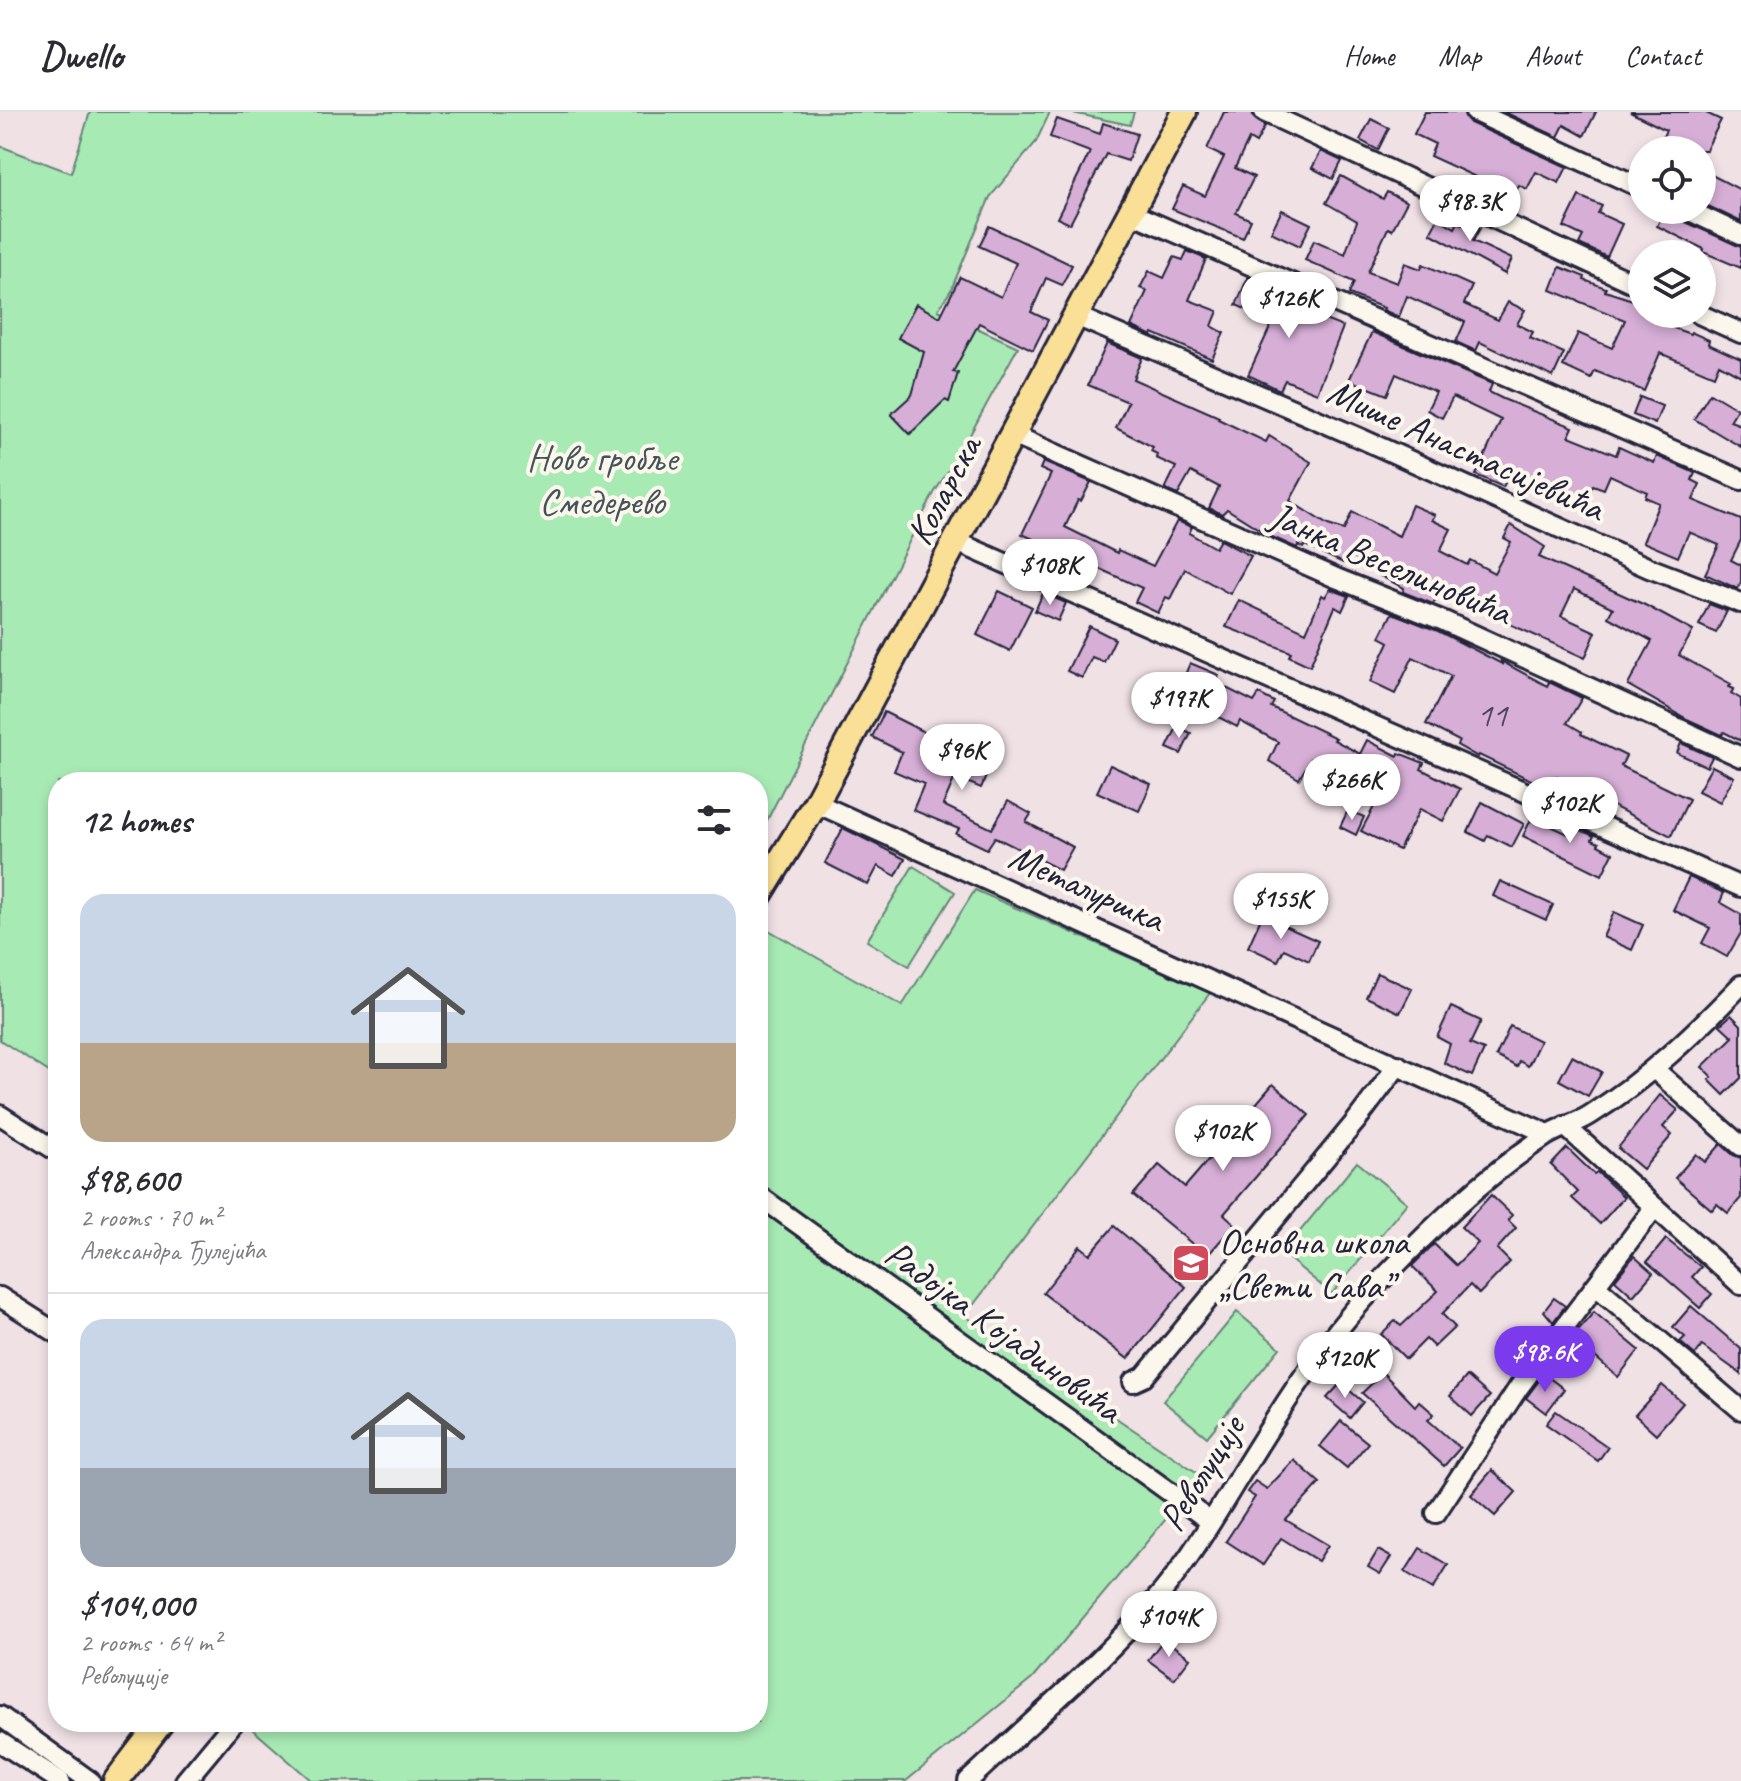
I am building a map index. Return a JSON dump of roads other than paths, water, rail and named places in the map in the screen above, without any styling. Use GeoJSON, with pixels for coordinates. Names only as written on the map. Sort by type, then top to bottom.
{"type":"FeatureCollection","features":[{"type":"Feature","properties":{"kind":"main road","name":"Коларска"},"geometry":{"type":"LineString","coordinates":[[768,881],[816,803],[1184,112]]}},
{"type":"Feature","properties":{"kind":"main road"},"geometry":{"type":"LineString","coordinates":[[116,1781],[153,1732]]}},
{"type":"Feature","properties":{"kind":"street"},"geometry":{"type":"LineString","coordinates":[[1264,112],[1628,281]]}},
{"type":"Feature","properties":{"kind":"street"},"geometry":{"type":"LineString","coordinates":[[1475,112],[1628,182]]}},
{"type":"Feature","properties":{"kind":"street"},"geometry":{"type":"LineString","coordinates":[[1131,213],[1741,480]]}},
{"type":"Feature","properties":{"kind":"street"},"geometry":{"type":"LineString","coordinates":[[1716,223],[1741,235]]}},
{"type":"Feature","properties":{"kind":"street","name":"Мише Анастасијевића"},"geometry":{"type":"LineString","coordinates":[[1076,316],[1362,439],[1649,568],[1741,603]]}},
{"type":"Feature","properties":{"kind":"street"},"geometry":{"type":"LineString","coordinates":[[1716,322],[1741,333]]}},
{"type":"Feature","properties":{"kind":"street","name":"Јанка Веселиновића"},"geometry":{"type":"LineString","coordinates":[[1013,435],[1336,578],[1444,621],[1741,757]]}},
{"type":"Feature","properties":{"kind":"street"},"geometry":{"type":"LineString","coordinates":[[957,542],[1741,887]]}},
{"type":"Feature","properties":{"kind":"street","name":"Металуршка"},"geometry":{"type":"LineString","coordinates":[[816,803],[1398,1065],[1557,1130],[1613,1168],[1741,1285]]}},
{"type":"Feature","properties":{"kind":"street","name":"Револуције"},"geometry":{"type":"LineString","coordinates":[[968,1781],[1104,1654],[1154,1601],[1186,1560],[1272,1424],[1346,1320],[1406,1255],[1499,1171],[1557,1130],[1591,1115],[1654,1069],[1741,985]]}},
{"type":"Feature","properties":{"kind":"street"},"geometry":{"type":"LineString","coordinates":[[1133,1382],[1144,1377],[1356,1121],[1398,1065]]}},
{"type":"Feature","properties":{"kind":"street"},"geometry":{"type":"LineString","coordinates":[[1654,1069],[1741,1146]]}},
{"type":"Feature","properties":{"kind":"street"},"geometry":{"type":"LineString","coordinates":[[0,1115],[48,1146]]}},
{"type":"Feature","properties":{"kind":"street","name":"Радојка Којадиновића"},"geometry":{"type":"LineString","coordinates":[[768,1202],[1211,1522]]}},
{"type":"Feature","properties":{"kind":"street"},"geometry":{"type":"LineString","coordinates":[[1436,1513],[1519,1387],[1654,1208]]}},
{"type":"Feature","properties":{"kind":"street"},"geometry":{"type":"LineString","coordinates":[[1596,1286],[1741,1410]]}},
{"type":"Feature","properties":{"kind":"street"},"geometry":{"type":"LineString","coordinates":[[0,1297],[48,1328]]}},
{"type":"Feature","properties":{"kind":"street"},"geometry":{"type":"LineString","coordinates":[[0,1716],[90,1781]]}},
{"type":"Feature","properties":{"kind":"street"},"geometry":{"type":"LineString","coordinates":[[185,1781],[226,1732]]}},
{"type":"Feature","properties":{"kind":"street"},"geometry":{"type":"LineString","coordinates":[[0,1742],[60,1781]]}},
{"type":"Feature","properties":{"kind":"place","name":"Основна школа „Свети Сава”"},"geometry":{"type":"Point","coordinates":[1191,1263]}},
{"type":"Feature","properties":{"kind":"park label","name":"Ново гробље Смедерево"},"geometry":{"type":"Point","coordinates":[602,479]}}]}
